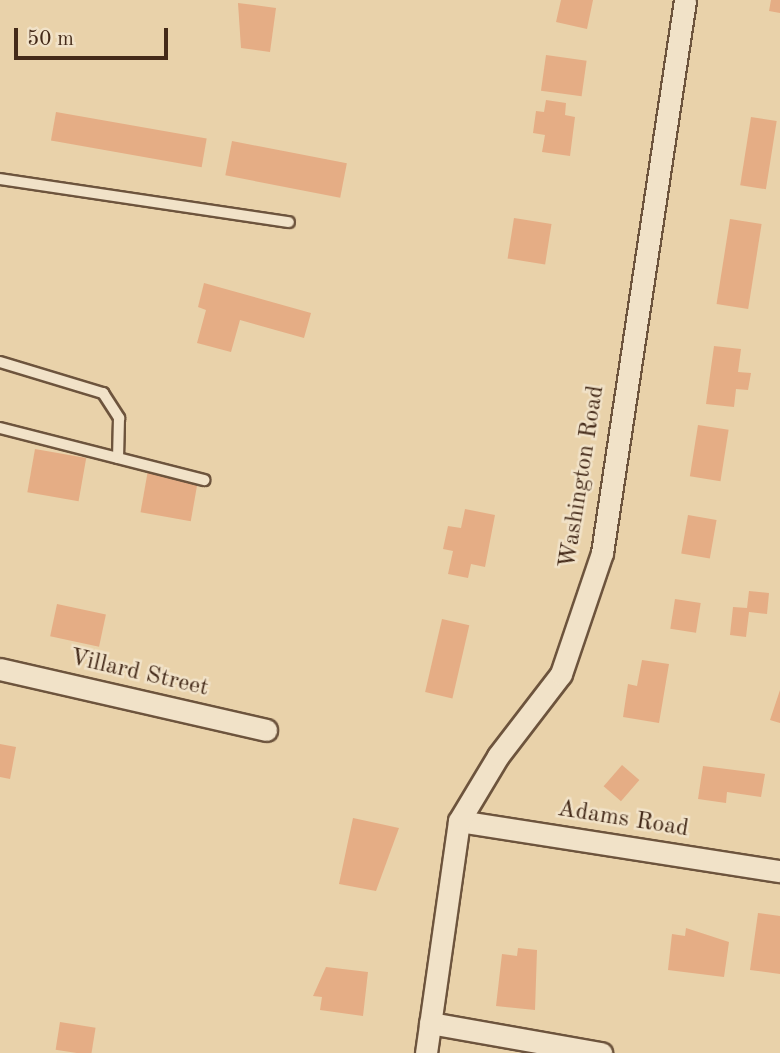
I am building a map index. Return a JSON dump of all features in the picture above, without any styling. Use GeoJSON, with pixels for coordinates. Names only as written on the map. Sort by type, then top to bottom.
{"type":"FeatureCollection","features":[{"type":"Feature","properties":{"kind":"street","name":"Washington Road"},"geometry":{"type":"LineString","coordinates":[[426,1053],[458,821],[498,756],[561,674],[599,565],[685,0]]}},
{"type":"Feature","properties":{"kind":"street","name":"Villard Street"},"geometry":{"type":"LineString","coordinates":[[0,669],[266,730]]}},
{"type":"Feature","properties":{"kind":"street","name":"Adams Road"},"geometry":{"type":"LineString","coordinates":[[458,821],[780,871]]}},
{"type":"Feature","properties":{"kind":"street"},"geometry":{"type":"LineString","coordinates":[[430,1023],[601,1053]]}},
{"type":"Feature","properties":{"kind":"lane"},"geometry":{"type":"LineString","coordinates":[[0,178],[289,222]]}},
{"type":"Feature","properties":{"kind":"lane"},"geometry":{"type":"LineString","coordinates":[[0,362],[103,393],[119,418],[118,458]]}},
{"type":"Feature","properties":{"kind":"lane"},"geometry":{"type":"LineString","coordinates":[[0,428],[204,480]]}},
{"type":"Feature","properties":{"kind":"building"},"geometry":{"type":"Polygon","coordinates":[[[561,0],[593,0],[587,29],[556,22],[561,0]]]}},
{"type":"Feature","properties":{"kind":"building"},"geometry":{"type":"Polygon","coordinates":[[[771,0],[780,0],[780,13],[769,11],[771,0]]]}},
{"type":"Feature","properties":{"kind":"building"},"geometry":{"type":"Polygon","coordinates":[[[238,3],[276,8],[270,52],[241,48],[238,3]]]}},
{"type":"Feature","properties":{"kind":"building"},"geometry":{"type":"Polygon","coordinates":[[[546,55],[587,61],[582,96],[541,91],[546,55]]]}},
{"type":"Feature","properties":{"kind":"building"},"geometry":{"type":"Polygon","coordinates":[[[546,100],[566,103],[565,115],[575,117],[570,156],[542,152],[545,135],[533,133],[536,111],[544,112],[546,100]]]}},
{"type":"Feature","properties":{"kind":"building"},"geometry":{"type":"Polygon","coordinates":[[[56,112],[207,139],[202,167],[51,141],[56,112]]]}},
{"type":"Feature","properties":{"kind":"building"},"geometry":{"type":"Polygon","coordinates":[[[751,117],[777,121],[766,189],[740,185],[751,117]]]}},
{"type":"Feature","properties":{"kind":"building"},"geometry":{"type":"Polygon","coordinates":[[[232,141],[347,163],[340,198],[225,175],[232,141]]]}},
{"type":"Feature","properties":{"kind":"building"},"geometry":{"type":"Polygon","coordinates":[[[514,218],[552,224],[545,264],[508,258],[514,218]]]}},
{"type":"Feature","properties":{"kind":"building"},"geometry":{"type":"Polygon","coordinates":[[[730,219],[762,224],[748,309],[717,304],[730,219]]]}},
{"type":"Feature","properties":{"kind":"building"},"geometry":{"type":"Polygon","coordinates":[[[204,283],[311,313],[304,338],[240,320],[231,352],[197,343],[206,310],[198,307],[204,283]]]}},
{"type":"Feature","properties":{"kind":"building"},"geometry":{"type":"Polygon","coordinates":[[[714,346],[741,349],[738,372],[751,373],[748,390],[736,389],[734,407],[706,404],[714,346]]]}},
{"type":"Feature","properties":{"kind":"building"},"geometry":{"type":"Polygon","coordinates":[[[698,425],[729,430],[720,481],[690,476],[698,425]]]}},
{"type":"Feature","properties":{"kind":"building"},"geometry":{"type":"Polygon","coordinates":[[[35,449],[86,458],[79,501],[27,492],[35,449]]]}},
{"type":"Feature","properties":{"kind":"building"},"geometry":{"type":"Polygon","coordinates":[[[148,470],[198,479],[191,521],[141,512],[148,470]]]}},
{"type":"Feature","properties":{"kind":"building"},"geometry":{"type":"Polygon","coordinates":[[[465,509],[495,515],[485,567],[471,564],[468,578],[448,574],[453,551],[443,549],[448,526],[461,528],[465,509]]]}},
{"type":"Feature","properties":{"kind":"building"},"geometry":{"type":"Polygon","coordinates":[[[688,515],[717,520],[710,558],[681,553],[688,515]]]}},
{"type":"Feature","properties":{"kind":"building"},"geometry":{"type":"Polygon","coordinates":[[[749,591],[769,593],[767,614],[749,612],[746,637],[730,635],[733,607],[747,608],[749,591]]]}},
{"type":"Feature","properties":{"kind":"building"},"geometry":{"type":"Polygon","coordinates":[[[675,599],[701,603],[696,633],[670,629],[675,599]]]}},
{"type":"Feature","properties":{"kind":"building"},"geometry":{"type":"Polygon","coordinates":[[[57,604],[106,614],[99,647],[50,636],[57,604]]]}},
{"type":"Feature","properties":{"kind":"building"},"geometry":{"type":"Polygon","coordinates":[[[442,619],[469,625],[452,698],[425,692],[442,619]]]}},
{"type":"Feature","properties":{"kind":"building"},"geometry":{"type":"Polygon","coordinates":[[[642,660],[669,664],[659,723],[623,717],[628,684],[637,686],[642,660]]]}},
{"type":"Feature","properties":{"kind":"building"},"geometry":{"type":"Polygon","coordinates":[[[780,690],[780,723],[770,720],[780,690]]]}},
{"type":"Feature","properties":{"kind":"building"},"geometry":{"type":"Polygon","coordinates":[[[0,744],[16,747],[10,779],[0,777],[0,744]]]}},
{"type":"Feature","properties":{"kind":"building"},"geometry":{"type":"Polygon","coordinates":[[[622,765],[639,780],[621,801],[604,786],[622,765]]]}},
{"type":"Feature","properties":{"kind":"building"},"geometry":{"type":"Polygon","coordinates":[[[703,766],[765,774],[761,797],[727,792],[726,803],[698,799],[703,766]]]}},
{"type":"Feature","properties":{"kind":"building"},"geometry":{"type":"Polygon","coordinates":[[[353,818],[399,828],[376,891],[339,884],[353,818]]]}},
{"type":"Feature","properties":{"kind":"building"},"geometry":{"type":"Polygon","coordinates":[[[758,913],[780,916],[780,974],[750,970],[758,913]]]}},
{"type":"Feature","properties":{"kind":"building"},"geometry":{"type":"Polygon","coordinates":[[[686,928],[729,942],[724,977],[668,970],[672,934],[685,936],[686,928]]]}},
{"type":"Feature","properties":{"kind":"building"},"geometry":{"type":"Polygon","coordinates":[[[518,948],[537,950],[535,1010],[496,1006],[502,954],[517,956],[518,948]]]}},
{"type":"Feature","properties":{"kind":"building"},"geometry":{"type":"Polygon","coordinates":[[[326,967],[368,972],[363,1016],[320,1010],[322,997],[313,996],[326,967]]]}},
{"type":"Feature","properties":{"kind":"building"},"geometry":{"type":"Polygon","coordinates":[[[60,1022],[96,1028],[92,1053],[56,1050],[60,1022]]]}}]}
